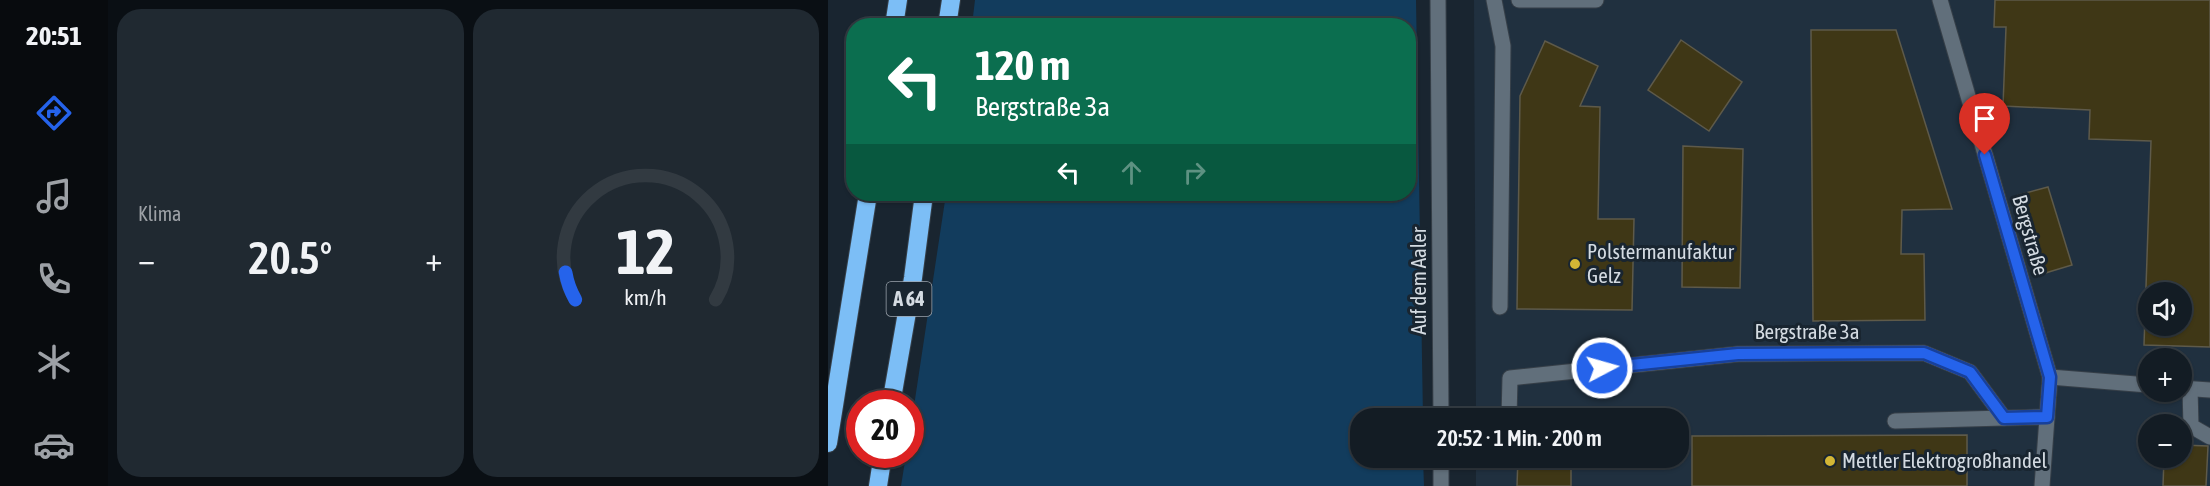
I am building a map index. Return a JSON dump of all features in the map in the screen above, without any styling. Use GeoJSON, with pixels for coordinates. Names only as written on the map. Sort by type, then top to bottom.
{"type":"FeatureCollection","features":[{"type":"Feature","properties":{"kind":"highway"},"geometry":{"type":"LineString","coordinates":[[895,18],[898,0]]}},
{"type":"Feature","properties":{"kind":"highway"},"geometry":{"type":"LineString","coordinates":[[948,18],[951,0]]}},
{"type":"Feature","properties":{"kind":"highway"},"geometry":{"type":"LineString","coordinates":[[828,443],[867,201]]}},
{"type":"Feature","properties":{"kind":"highway","name":"A 64"},"geometry":{"type":"LineString","coordinates":[[893,390],[913,278],[923,201]]}},
{"type":"Feature","properties":{"kind":"highway"},"geometry":{"type":"LineString","coordinates":[[878,486],[881,468]]}},
{"type":"Feature","properties":{"kind":"street","name":"Auf dem Aaler"},"geometry":{"type":"LineString","coordinates":[[1438,0],[1441,408]]}},
{"type":"Feature","properties":{"kind":"street"},"geometry":{"type":"LineString","coordinates":[[1494,0],[1503,46],[1500,307]]}},
{"type":"Feature","properties":{"kind":"street"},"geometry":{"type":"LineString","coordinates":[[1525,0],[1596,0]]}},
{"type":"Feature","properties":{"kind":"street","name":"Bergstraße"},"geometry":{"type":"LineString","coordinates":[[1940,0],[2050,377],[2042,486]]}},
{"type":"Feature","properties":{"kind":"street","name":"Bergstraße 3a"},"geometry":{"type":"LineString","coordinates":[[1509,408],[1510,378],[1738,354],[1924,353],[1970,372],[2004,418]]}},
{"type":"Feature","properties":{"kind":"street"},"geometry":{"type":"LineString","coordinates":[[2050,377],[2138,384]]}},
{"type":"Feature","properties":{"kind":"street"},"geometry":{"type":"LineString","coordinates":[[2192,388],[2210,390]]}},
{"type":"Feature","properties":{"kind":"street"},"geometry":{"type":"LineString","coordinates":[[2188,402],[2191,426],[2210,437]]}},
{"type":"Feature","properties":{"kind":"street"},"geometry":{"type":"LineString","coordinates":[[1895,420],[2047,417]]}},
{"type":"Feature","properties":{"kind":"street"},"geometry":{"type":"LineString","coordinates":[[1441,468],[1441,486]]}},
{"type":"Feature","properties":{"kind":"shaded area"},"geometry":{"type":"Polygon","coordinates":[[[975,0],[1416,0],[1423,408],[1350,408],[1350,468],[1423,468],[1424,486],[901,486],[904,468],[924,468],[924,390],[916,390],[945,201],[1416,201],[1416,18],[973,18],[975,0]]]}},
{"type":"Feature","properties":{"kind":"shaded area"},"geometry":{"type":"Polygon","coordinates":[[[1474,0],[2210,0],[2210,486],[1476,486],[1476,468],[1689,468],[1689,408],[1476,408],[1474,0]]]}},
{"type":"Feature","properties":{"kind":"building"},"geometry":{"type":"Polygon","coordinates":[[[1995,0],[2210,0],[2210,347],[2144,345],[2144,336],[2192,336],[2192,282],[2146,282],[2151,141],[2089,139],[2090,110],[2003,106],[2006,27],[1994,27],[1995,0]]]}},
{"type":"Feature","properties":{"kind":"building"},"geometry":{"type":"Polygon","coordinates":[[[1811,30],[1896,30],[1952,209],[1902,210],[1901,254],[1924,254],[1925,320],[1813,321],[1811,30]]]}},
{"type":"Feature","properties":{"kind":"building"},"geometry":{"type":"Polygon","coordinates":[[[1681,40],[1742,82],[1709,131],[1648,90],[1681,40]]]}},
{"type":"Feature","properties":{"kind":"building"},"geometry":{"type":"Polygon","coordinates":[[[1545,41],[1598,66],[1580,106],[1600,107],[1598,219],[1634,219],[1632,310],[1517,309],[1520,96],[1545,41]]]}},
{"type":"Feature","properties":{"kind":"building"},"geometry":{"type":"Polygon","coordinates":[[[1683,146],[1743,149],[1740,288],[1682,287],[1683,146]]]}},
{"type":"Feature","properties":{"kind":"building"},"geometry":{"type":"Polygon","coordinates":[[[2048,187],[2072,265],[2042,274],[2018,195],[2048,187]]]}},
{"type":"Feature","properties":{"kind":"building","name":"Mettler Elektrogroßhandel"},"geometry":{"type":"Polygon","coordinates":[[[1967,435],[1967,486],[1692,486],[1692,436],[1967,435]]]}},
{"type":"Feature","properties":{"kind":"building"},"geometry":{"type":"Polygon","coordinates":[[[2192,445],[2208,446],[2206,486],[2163,486],[2164,468],[2192,468],[2192,445]]]}},
{"type":"Feature","properties":{"kind":"building"},"geometry":{"type":"Polygon","coordinates":[[[1518,468],[1571,468],[1571,486],[1517,486],[1518,468]]]}},
{"type":"Feature","properties":{"kind":"place","name":"Polstermanufaktur Gelz"},"geometry":{"type":"Point","coordinates":[1575,264]}},
{"type":"Feature","properties":{"kind":"place","name":"Mettler Elektrogroßhandel"},"geometry":{"type":"Point","coordinates":[1830,461]}},
{"type":"Feature","properties":{"kind":"route"},"geometry":{"type":"LineString","coordinates":[[1602,368],[1738,354],[1924,353],[1970,372],[2004,418],[2047,417],[2050,377],[1985,155]]}}]}
